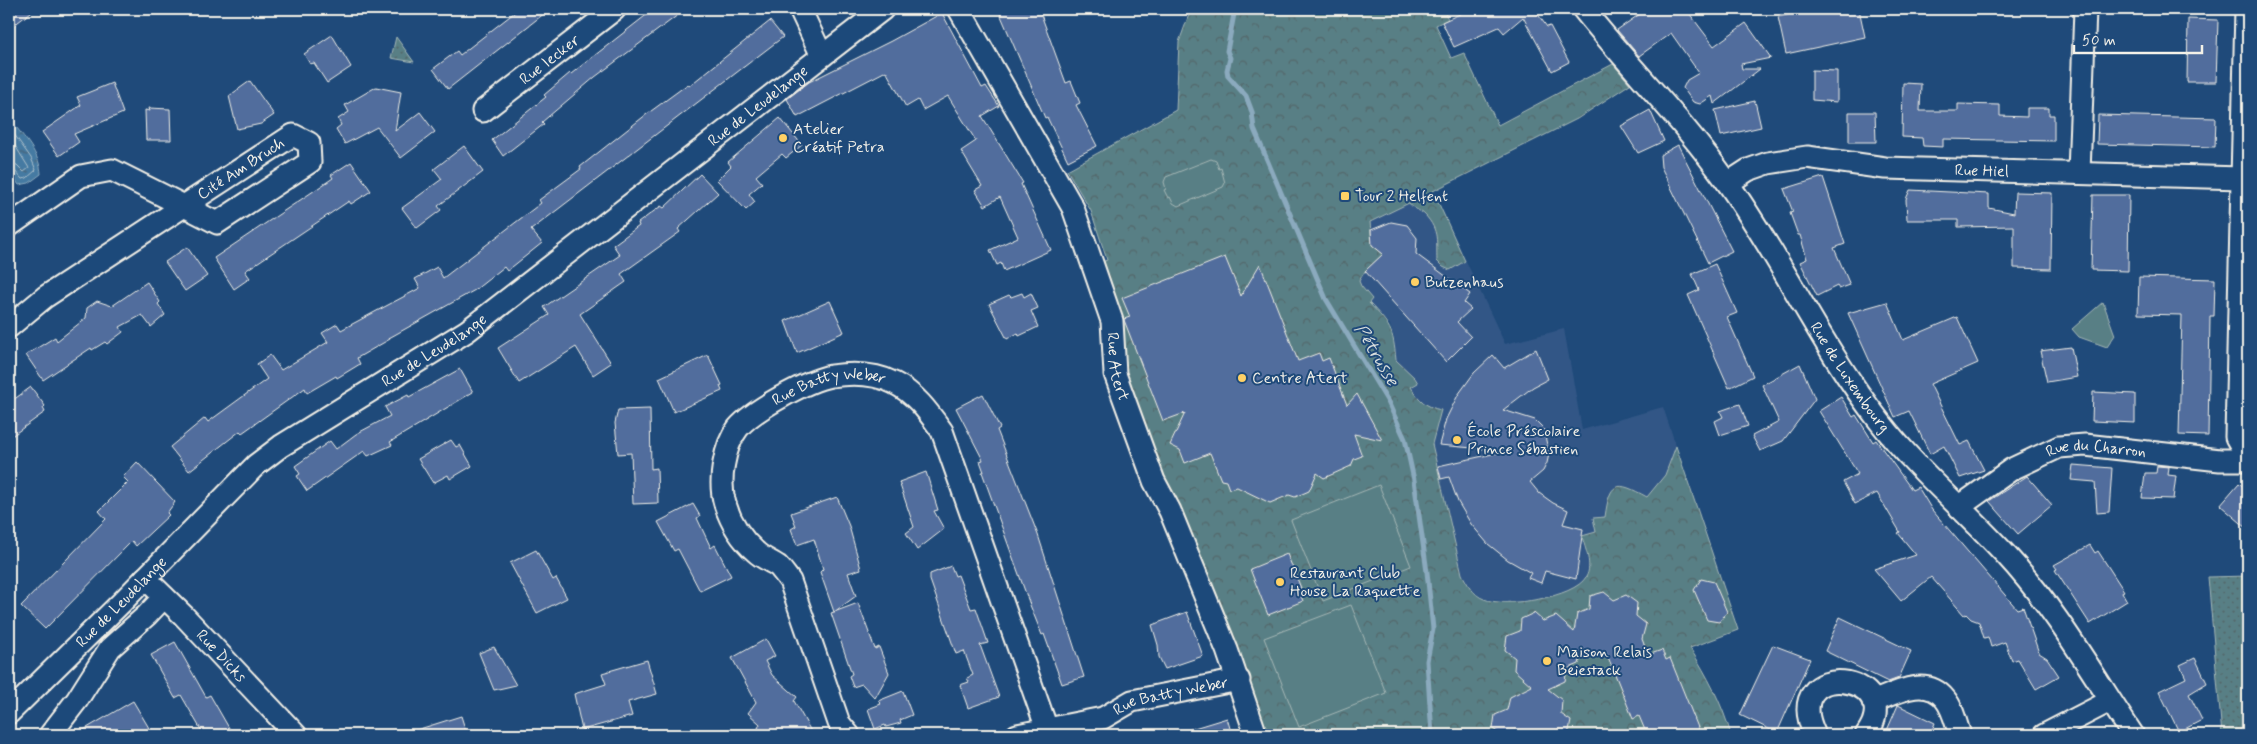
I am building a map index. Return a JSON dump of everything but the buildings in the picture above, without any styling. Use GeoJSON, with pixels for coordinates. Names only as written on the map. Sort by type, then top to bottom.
{"type":"FeatureCollection","features":[{"type":"Feature","properties":{"kind":"street","name":"Rue Iecker"},"geometry":{"type":"LineString","coordinates":[[483,111],[615,9]]}},
{"type":"Feature","properties":{"kind":"street"},"geometry":{"type":"LineString","coordinates":[[800,9],[822,56]]}},
{"type":"Feature","properties":{"kind":"street","name":"Rue Atert"},"geometry":{"type":"LineString","coordinates":[[959,9],[1073,208],[1112,321],[1115,374],[1154,481],[1170,511],[1239,680],[1256,735]]}},
{"type":"Feature","properties":{"kind":"street","name":"Rue de Luxembourg"},"geometry":{"type":"LineString","coordinates":[[1583,9],[1617,52],[1691,134],[1728,183],[1846,375],[1903,451],[2007,556],[2044,602],[2133,735]]}},
{"type":"Feature","properties":{"kind":"street"},"geometry":{"type":"LineString","coordinates":[[2079,174],[2083,9]]}},
{"type":"Feature","properties":{"kind":"street"},"geometry":{"type":"LineString","coordinates":[[2246,9],[2246,85],[2242,178],[2245,224],[2236,437],[2248,459]]}},
{"type":"Feature","properties":{"kind":"street","name":"Rue de Leudelange"},"geometry":{"type":"LineString","coordinates":[[9,713],[256,466],[281,446],[467,331],[874,15]]}},
{"type":"Feature","properties":{"kind":"street","name":"Cité Am Bruch"},"geometry":{"type":"LineString","coordinates":[[9,226],[81,176],[112,170],[184,206],[217,223],[310,162],[309,143],[293,135],[184,206],[45,297],[9,327]]}},
{"type":"Feature","properties":{"kind":"street","name":"Rue Hiel"},"geometry":{"type":"LineString","coordinates":[[1728,183],[1748,170],[1768,163],[1807,157],[1885,168],[2242,178]]}},
{"type":"Feature","properties":{"kind":"street","name":"Rue Batty Weber"},"geometry":{"type":"LineString","coordinates":[[849,735],[839,723],[790,581],[779,567],[757,553],[738,532],[725,505],[722,490],[726,452],[738,428],[760,410],[785,395],[829,376],[865,374],[895,383],[921,403],[942,431],[1047,729]]}},
{"type":"Feature","properties":{"kind":"street","name":"Rue du Charron"},"geometry":{"type":"LineString","coordinates":[[1959,508],[2012,469],[2059,447],[2085,445],[2220,460],[2248,459]]}},
{"type":"Feature","properties":{"kind":"street","name":"Rue Dicks"},"geometry":{"type":"LineString","coordinates":[[145,578],[296,735]]}},
{"type":"Feature","properties":{"kind":"street","name":"Rue de Leudelange"},"geometry":{"type":"LineString","coordinates":[[50,735],[77,700],[96,667],[110,648],[164,597]]}},
{"type":"Feature","properties":{"kind":"street","name":"Rue Batty Weber"},"geometry":{"type":"LineString","coordinates":[[1017,735],[1103,718],[1132,701],[1239,680]]}},
{"type":"Feature","properties":{"kind":"street"},"geometry":{"type":"LineString","coordinates":[[1815,735],[1807,720],[1808,705],[1812,696],[1820,687],[1829,682],[1840,680],[1854,683],[1866,690],[1873,702],[1874,721],[1866,735]]}},
{"type":"Feature","properties":{"kind":"street"},"geometry":{"type":"LineString","coordinates":[[1873,702],[1910,688],[1923,686],[1936,691],[1946,700],[1960,735]]}},
{"type":"Feature","properties":{"kind":"street"},"geometry":{"type":"LineString","coordinates":[[2044,735],[2110,701]]}},
{"type":"Feature","properties":{"kind":"shaded area"},"geometry":{"type":"Polygon","coordinates":[[[1433,191],[1505,344],[1564,329],[1582,430],[1663,407],[1712,554],[1582,536],[1589,566],[1586,578],[1576,587],[1563,593],[1538,599],[1511,602],[1484,599],[1470,589],[1462,574],[1432,444],[1441,410],[1431,408],[1419,399],[1411,387],[1418,383],[1396,361],[1394,338],[1390,325],[1369,303],[1372,299],[1359,281],[1365,271],[1383,254],[1372,245],[1370,222],[1433,191]]]}},
{"type":"Feature","properties":{"kind":"green space"},"geometry":{"type":"Polygon","coordinates":[[[1191,9],[1443,9],[1448,19],[1436,25],[1451,58],[1464,53],[1498,125],[1613,64],[1630,84],[1577,119],[1433,191],[1465,261],[1450,270],[1443,267],[1437,261],[1436,237],[1433,226],[1425,215],[1409,203],[1370,222],[1372,245],[1383,254],[1365,271],[1359,281],[1372,299],[1369,303],[1390,328],[1394,341],[1396,360],[1418,383],[1411,387],[1423,402],[1441,410],[1432,444],[1462,574],[1471,588],[1480,597],[1494,602],[1522,602],[1554,596],[1568,591],[1579,584],[1586,577],[1589,567],[1582,536],[1596,532],[1593,518],[1605,517],[1612,490],[1621,486],[1647,497],[1665,475],[1676,446],[1738,630],[1690,648],[1714,690],[1731,735],[1256,735],[1154,481],[1094,265],[1107,260],[1091,211],[1067,170],[1176,110],[1179,42],[1191,9]]]}},
{"type":"Feature","properties":{"kind":"green space"},"geometry":{"type":"Polygon","coordinates":[[[396,37],[414,62],[391,58],[396,37]]]}},
{"type":"Feature","properties":{"kind":"green space"},"geometry":{"type":"Polygon","coordinates":[[[1211,159],[1216,161],[1219,169],[1221,168],[1225,183],[1223,187],[1178,206],[1173,203],[1164,190],[1166,189],[1164,182],[1166,177],[1211,159]]]}},
{"type":"Feature","properties":{"kind":"green space"},"geometry":{"type":"Polygon","coordinates":[[[2103,302],[2115,335],[2107,347],[2079,337],[2072,329],[2103,302]]]}},
{"type":"Feature","properties":{"kind":"green space"},"geometry":{"type":"Polygon","coordinates":[[[1379,485],[1411,566],[1323,601],[1291,520],[1379,485]]]}},
{"type":"Feature","properties":{"kind":"green space"},"geometry":{"type":"Polygon","coordinates":[[[2248,576],[2248,735],[2222,735],[2208,577],[2248,576]]]}},
{"type":"Feature","properties":{"kind":"green space"},"geometry":{"type":"Polygon","coordinates":[[[1351,605],[1386,693],[1299,727],[1264,638],[1351,605]]]}},
{"type":"Feature","properties":{"kind":"water"},"geometry":{"type":"Polygon","coordinates":[[[9,122],[12,122],[26,140],[38,160],[41,174],[29,183],[19,185],[9,171],[9,122]]]}},
{"type":"Feature","properties":{"kind":"waterway","name":"Pétrusse"},"geometry":{"type":"LineString","coordinates":[[1232,9],[1234,14],[1227,51],[1230,58],[1227,70],[1228,76],[1246,96],[1252,112],[1254,129],[1326,299],[1388,402],[1405,439],[1414,480],[1433,629],[1427,661],[1432,735]]}},
{"type":"Feature","properties":{"kind":"place","name":"Atelier Créatif Petra"},"geometry":{"type":"Point","coordinates":[783,138]}},
{"type":"Feature","properties":{"kind":"place","name":"Tour 2 Helfent"},"geometry":{"type":"Point","coordinates":[1345,196]}},
{"type":"Feature","properties":{"kind":"place","name":"Butzenhaus"},"geometry":{"type":"Point","coordinates":[1415,282]}},
{"type":"Feature","properties":{"kind":"place","name":"Centre Atert"},"geometry":{"type":"Point","coordinates":[1242,378]}},
{"type":"Feature","properties":{"kind":"place","name":"École Préscolaire Prince Sébastien"},"geometry":{"type":"Point","coordinates":[1457,440]}},
{"type":"Feature","properties":{"kind":"place","name":"Restaurant Club House La Raquette"},"geometry":{"type":"Point","coordinates":[1280,582]}},
{"type":"Feature","properties":{"kind":"place","name":"Maison Relais Beiestack"},"geometry":{"type":"Point","coordinates":[1547,661]}}]}
